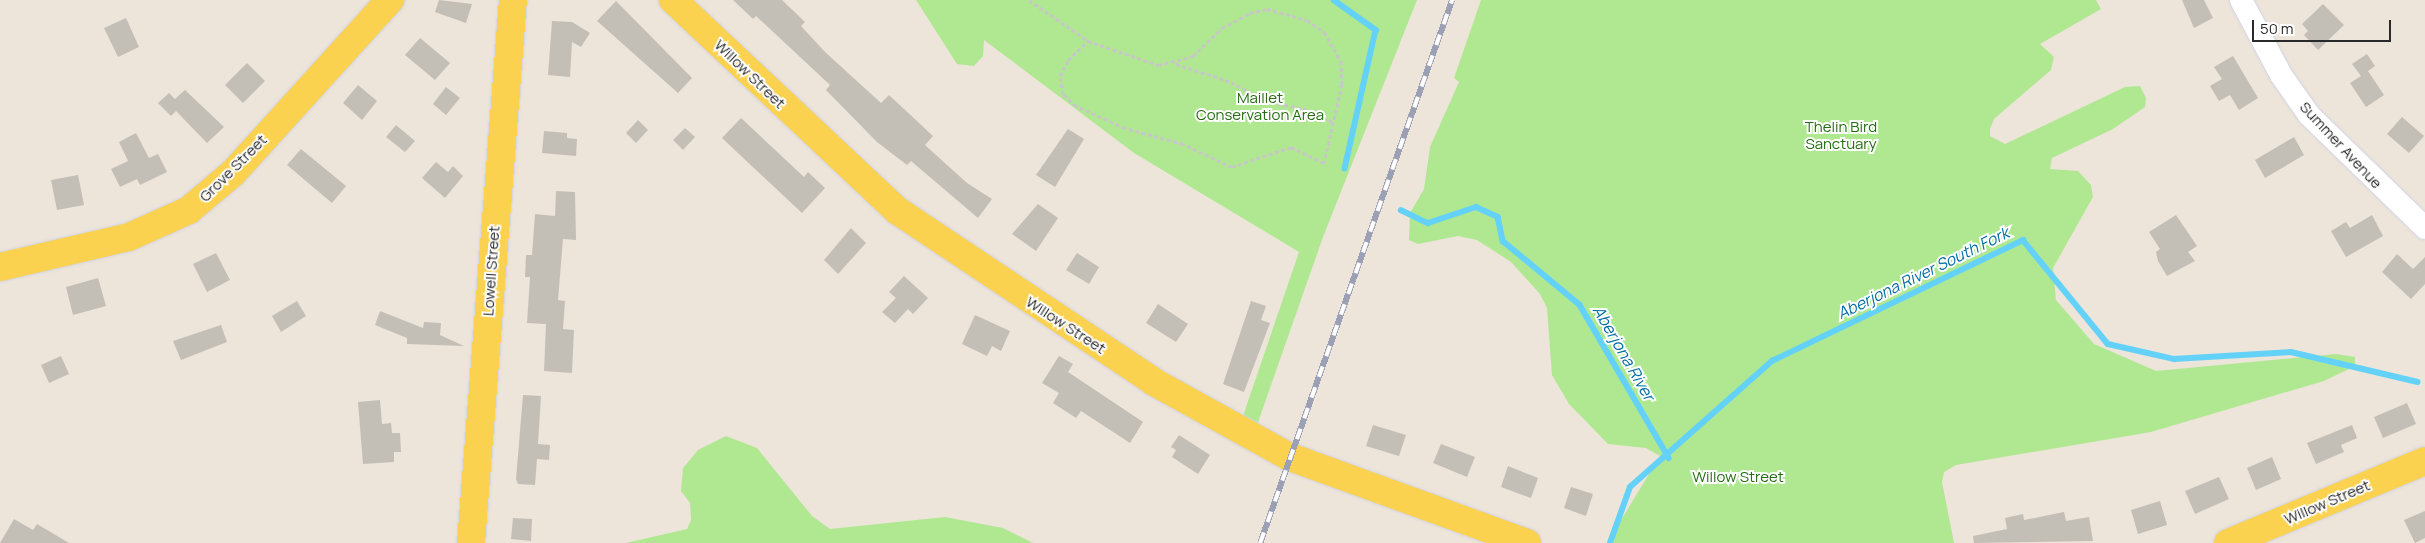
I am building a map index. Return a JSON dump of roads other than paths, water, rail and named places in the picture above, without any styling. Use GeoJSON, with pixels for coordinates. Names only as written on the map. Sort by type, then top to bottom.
{"type":"FeatureCollection","features":[{"type":"Feature","properties":{"kind":"main road","name":"Grove Street"},"geometry":{"type":"LineString","coordinates":[[0,268],[129,237],[189,210],[233,173],[390,0]]}},
{"type":"Feature","properties":{"kind":"main road","name":"Lowell Street"},"geometry":{"type":"LineString","coordinates":[[471,543],[513,0]]}},
{"type":"Feature","properties":{"kind":"main road","name":"Willow Street"},"geometry":{"type":"LineString","coordinates":[[673,0],[898,211],[1154,382],[1290,457],[1527,543]]}},
{"type":"Feature","properties":{"kind":"main road","name":"Willow Street"},"geometry":{"type":"LineString","coordinates":[[2228,543],[2425,460]]}},
{"type":"Feature","properties":{"kind":"street","name":"Summer Avenue"},"geometry":{"type":"LineString","coordinates":[[2241,0],[2282,75],[2309,115],[2425,228]]}},
{"type":"Feature","properties":{"kind":"waterway","name":"Aberjona River"},"geometry":{"type":"LineString","coordinates":[[1334,0],[1376,30],[1345,169]]}},
{"type":"Feature","properties":{"kind":"waterway","name":"Aberjona River"},"geometry":{"type":"LineString","coordinates":[[1401,210],[1428,223],[1476,207],[1498,217],[1503,241],[1580,305],[1669,458]]}},
{"type":"Feature","properties":{"kind":"waterway","name":"Aberjona River South Fork"},"geometry":{"type":"LineString","coordinates":[[1610,543],[1630,487],[1772,361],[2023,240],[2108,344],[2174,359],[2291,352],[2418,382]]}},
{"type":"Feature","properties":{"kind":"railway"},"geometry":{"type":"LineString","coordinates":[[1260,543],[1452,0]]}},
{"type":"Feature","properties":{"kind":"park label","name":"Maillet Conservation Area"},"geometry":{"type":"Point","coordinates":[1260,106]}},
{"type":"Feature","properties":{"kind":"park label","name":"Thelin Bird Sanctuary"},"geometry":{"type":"Point","coordinates":[1841,134]}}]}
